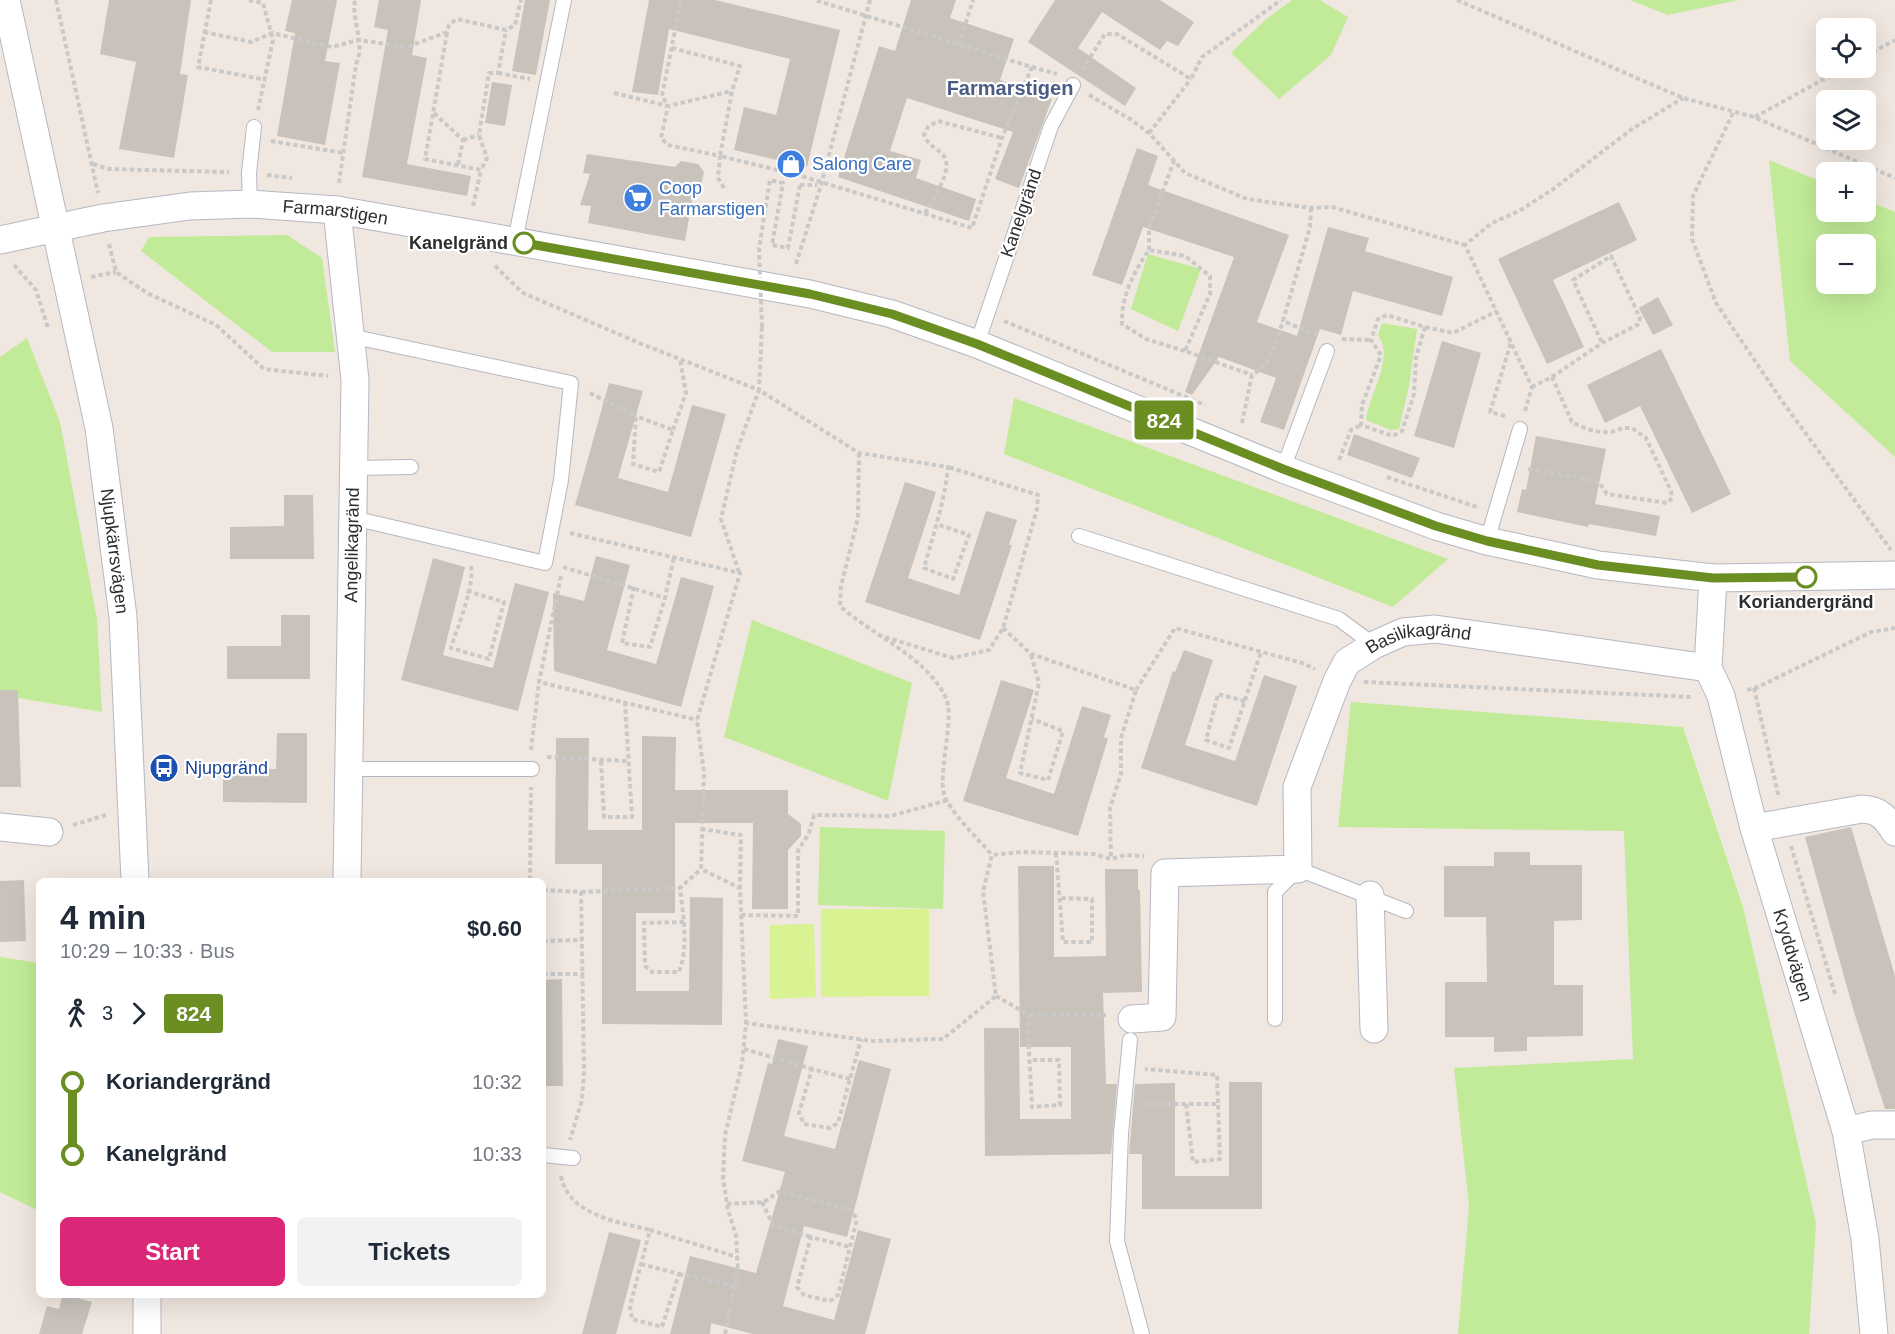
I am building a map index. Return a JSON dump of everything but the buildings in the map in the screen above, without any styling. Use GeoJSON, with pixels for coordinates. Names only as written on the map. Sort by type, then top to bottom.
{"type":"FeatureCollection","features":[{"type":"Feature","properties":{"kind":"street","name":"Njupkärrsvägen"},"geometry":{"type":"LineString","coordinates":[[6,0],[99,428],[123,617],[135,878]]}},
{"type":"Feature","properties":{"kind":"street","name":"Farmarstigen"},"geometry":{"type":"LineString","coordinates":[[55,227],[190,206],[250,204],[337,210],[810,294],[892,314],[977,344],[1283,469],[1436,526],[1487,541],[1598,565],[1713,578],[1894,564]]}},
{"type":"Feature","properties":{"kind":"street","name":"Angelikagränd"},"geometry":{"type":"LineString","coordinates":[[337,210],[355,380],[347,878]]}},
{"type":"Feature","properties":{"kind":"street"},"geometry":{"type":"LineString","coordinates":[[2,239],[55,227]]}},
{"type":"Feature","properties":{"kind":"street","name":"Kryddvägen"},"geometry":{"type":"LineString","coordinates":[[1713,578],[1708,668],[1721,696],[1755,828],[1846,1131],[1865,1239],[1874,1334]]}},
{"type":"Feature","properties":{"kind":"street","name":"Basilikagränd"},"geometry":{"type":"LineString","coordinates":[[1298,869],[1297,787],[1337,681],[1347,662],[1374,645],[1403,632],[1435,629],[1708,668]]}},
{"type":"Feature","properties":{"kind":"street"},"geometry":{"type":"LineString","coordinates":[[1755,828],[1876,810],[1886,817],[1895,832]]}},
{"type":"Feature","properties":{"kind":"street"},"geometry":{"type":"LineString","coordinates":[[0,827],[49,832]]}},
{"type":"Feature","properties":{"kind":"street"},"geometry":{"type":"LineString","coordinates":[[1131,1030],[1162,1017],[1165,873],[1298,869]]}},
{"type":"Feature","properties":{"kind":"street"},"geometry":{"type":"LineString","coordinates":[[1370,895],[1374,1029]]}},
{"type":"Feature","properties":{"kind":"street"},"geometry":{"type":"LineString","coordinates":[[1846,1131],[1872,1125],[1895,1125]]}},
{"type":"Feature","properties":{"kind":"street"},"geometry":{"type":"LineString","coordinates":[[147,1298],[147,1334]]}},
{"type":"Feature","properties":{"kind":"lane"},"geometry":{"type":"LineString","coordinates":[[515,241],[564,0]]}},
{"type":"Feature","properties":{"kind":"lane","name":"Kanelgränd"},"geometry":{"type":"LineString","coordinates":[[977,344],[1051,126],[1072,85]]}},
{"type":"Feature","properties":{"kind":"lane"},"geometry":{"type":"LineString","coordinates":[[250,204],[249,173],[254,127]]}},
{"type":"Feature","properties":{"kind":"lane"},"geometry":{"type":"LineString","coordinates":[[350,336],[571,383],[554,530],[545,563],[353,518]]}},
{"type":"Feature","properties":{"kind":"lane"},"geometry":{"type":"LineString","coordinates":[[1283,469],[1327,345]]}},
{"type":"Feature","properties":{"kind":"lane"},"geometry":{"type":"LineString","coordinates":[[1487,541],[1521,425]]}},
{"type":"Feature","properties":{"kind":"lane"},"geometry":{"type":"LineString","coordinates":[[353,468],[411,467]]}},
{"type":"Feature","properties":{"kind":"lane"},"geometry":{"type":"LineString","coordinates":[[1079,536],[1339,619],[1374,645]]}},
{"type":"Feature","properties":{"kind":"lane"},"geometry":{"type":"LineString","coordinates":[[349,768],[532,768]]}},
{"type":"Feature","properties":{"kind":"lane"},"geometry":{"type":"LineString","coordinates":[[1275,1019],[1275,892],[1298,869],[1370,895],[1406,911]]}},
{"type":"Feature","properties":{"kind":"lane"},"geometry":{"type":"LineString","coordinates":[[1131,1030],[1121,1134],[1117,1241],[1142,1334]]}},
{"type":"Feature","properties":{"kind":"lane"},"geometry":{"type":"LineString","coordinates":[[546,1155],[569,1158]]}},
{"type":"Feature","properties":{"kind":"path"},"geometry":{"type":"LineString","coordinates":[[56,0],[103,218],[117,272],[147,293],[216,325],[264,369],[355,380]]}},
{"type":"Feature","properties":{"kind":"path"},"geometry":{"type":"LineString","coordinates":[[211,0],[198,67],[266,80]]}},
{"type":"Feature","properties":{"kind":"path"},"geometry":{"type":"LineString","coordinates":[[249,0],[263,3],[272,33],[266,80],[254,127],[262,139],[344,153]]}},
{"type":"Feature","properties":{"kind":"path"},"geometry":{"type":"LineString","coordinates":[[339,183],[356,64],[361,54],[353,9],[355,0]]}},
{"type":"Feature","properties":{"kind":"path"},"geometry":{"type":"LineString","coordinates":[[482,170],[425,159],[447,32],[449,25],[457,20],[506,30],[515,25],[521,0]]}},
{"type":"Feature","properties":{"kind":"path"},"geometry":{"type":"LineString","coordinates":[[681,0],[662,96],[668,106],[661,138],[668,145],[798,175],[821,184],[972,228],[1002,138],[1032,67]]}},
{"type":"Feature","properties":{"kind":"path"},"geometry":{"type":"LineString","coordinates":[[815,0],[1060,74],[1072,85],[1130,119],[1149,133],[1185,173],[1247,199],[1311,208],[1332,207],[1465,245],[1497,311],[1511,341],[1532,387],[1521,425],[1490,412],[1511,341]]}},
{"type":"Feature","properties":{"kind":"path"},"geometry":{"type":"LineString","coordinates":[[796,265],[821,184],[870,0]]}},
{"type":"Feature","properties":{"kind":"path"},"geometry":{"type":"LineString","coordinates":[[959,45],[973,0]]}},
{"type":"Feature","properties":{"kind":"path"},"geometry":{"type":"LineString","coordinates":[[1149,133],[1191,79],[1202,57],[1281,0]]}},
{"type":"Feature","properties":{"kind":"path"},"geometry":{"type":"LineString","coordinates":[[1457,0],[1683,98],[1754,117],[1895,178]]}},
{"type":"Feature","properties":{"kind":"path"},"geometry":{"type":"LineString","coordinates":[[498,74],[506,30]]}},
{"type":"Feature","properties":{"kind":"path"},"geometry":{"type":"LineString","coordinates":[[204,32],[251,42],[272,33],[332,47],[358,40],[407,47],[447,32]]}},
{"type":"Feature","properties":{"kind":"path"},"geometry":{"type":"LineString","coordinates":[[1072,85],[1105,34],[1117,34],[1191,79]]}},
{"type":"Feature","properties":{"kind":"path"},"geometry":{"type":"LineString","coordinates":[[1876,50],[1895,40]]}},
{"type":"Feature","properties":{"kind":"path"},"geometry":{"type":"LineString","coordinates":[[672,48],[740,66],[732,91],[720,156],[718,178],[724,188]]}},
{"type":"Feature","properties":{"kind":"path"},"geometry":{"type":"LineString","coordinates":[[473,206],[487,158],[479,135],[489,73],[547,82]]}},
{"type":"Feature","properties":{"kind":"path"},"geometry":{"type":"LineString","coordinates":[[1754,117],[1826,78]]}},
{"type":"Feature","properties":{"kind":"path"},"geometry":{"type":"LineString","coordinates":[[614,93],[668,106],[732,91]]}},
{"type":"Feature","properties":{"kind":"path"},"geometry":{"type":"LineString","coordinates":[[1465,245],[1492,223],[1519,211],[1552,190],[1632,129],[1683,98]]}},
{"type":"Feature","properties":{"kind":"path"},"geometry":{"type":"LineString","coordinates":[[433,112],[463,140]]}},
{"type":"Feature","properties":{"kind":"path"},"geometry":{"type":"LineString","coordinates":[[1733,113],[1693,196],[1692,239],[1716,303],[1894,564]]}},
{"type":"Feature","properties":{"kind":"path"},"geometry":{"type":"LineString","coordinates":[[925,213],[944,177],[947,163],[944,156],[928,146],[924,135],[928,127],[938,121],[1002,138]]}},
{"type":"Feature","properties":{"kind":"path"},"geometry":{"type":"LineString","coordinates":[[463,140],[479,135]]}},
{"type":"Feature","properties":{"kind":"path"},"geometry":{"type":"LineString","coordinates":[[458,165],[463,140]]}},
{"type":"Feature","properties":{"kind":"path"},"geometry":{"type":"LineString","coordinates":[[1174,161],[1149,228],[1149,250],[1134,271],[1122,313],[1122,324],[1146,339],[1252,375]]}},
{"type":"Feature","properties":{"kind":"path"},"geometry":{"type":"LineString","coordinates":[[546,890],[581,892],[680,888],[701,869],[704,773],[697,720],[740,573],[721,519],[737,450],[759,390],[762,327],[759,249],[770,180],[783,183],[772,245],[788,248],[800,185],[821,184]]}},
{"type":"Feature","properties":{"kind":"path"},"geometry":{"type":"LineString","coordinates":[[1242,423],[1252,375],[1264,368],[1274,351],[1305,248],[1310,227],[1311,208]]}},
{"type":"Feature","properties":{"kind":"path"},"geometry":{"type":"LineString","coordinates":[[2,239],[9,258],[36,290],[49,333]]}},
{"type":"Feature","properties":{"kind":"path"},"geometry":{"type":"LineString","coordinates":[[1149,250],[1185,256],[1210,276],[1210,294],[1185,351]]}},
{"type":"Feature","properties":{"kind":"path"},"geometry":{"type":"LineString","coordinates":[[1532,387],[1552,377],[1602,343],[1639,324],[1640,318],[1611,256],[1573,280],[1602,343]]}},
{"type":"Feature","properties":{"kind":"path"},"geometry":{"type":"LineString","coordinates":[[490,262],[523,293],[759,390],[859,453],[948,467],[1038,495],[1037,509],[1004,628],[990,650],[954,658],[874,634]]}},
{"type":"Feature","properties":{"kind":"path"},"geometry":{"type":"LineString","coordinates":[[1371,340],[1378,319],[1387,315],[1454,333],[1497,311]]}},
{"type":"Feature","properties":{"kind":"path"},"geometry":{"type":"LineString","coordinates":[[1283,321],[1327,345]]}},
{"type":"Feature","properties":{"kind":"path"},"geometry":{"type":"LineString","coordinates":[[1339,460],[1351,430],[1361,425],[1393,436],[1402,431],[1414,394],[1416,357],[1425,327]]}},
{"type":"Feature","properties":{"kind":"path"},"geometry":{"type":"LineString","coordinates":[[1338,339],[1371,340]]}},
{"type":"Feature","properties":{"kind":"path"},"geometry":{"type":"LineString","coordinates":[[1361,425],[1362,405],[1381,355],[1371,340]]}},
{"type":"Feature","properties":{"kind":"path"},"geometry":{"type":"LineString","coordinates":[[636,416],[633,464],[658,472],[686,393],[680,359]]}},
{"type":"Feature","properties":{"kind":"path"},"geometry":{"type":"LineString","coordinates":[[1510,466],[1598,481],[1607,494],[1656,503],[1667,503],[1672,498],[1646,438],[1640,431],[1622,428],[1615,433],[1606,433],[1572,422],[1552,377]]}},
{"type":"Feature","properties":{"kind":"path"},"geometry":{"type":"LineString","coordinates":[[571,383],[636,416],[673,430]]}},
{"type":"Feature","properties":{"kind":"path"},"geometry":{"type":"LineString","coordinates":[[859,453],[858,518],[841,586],[840,606],[936,679],[948,701],[944,794],[962,821],[992,855]]}},
{"type":"Feature","properties":{"kind":"path"},"geometry":{"type":"LineString","coordinates":[[936,524],[969,535],[954,579],[924,568],[946,485],[948,467]]}},
{"type":"Feature","properties":{"kind":"path"},"geometry":{"type":"LineString","coordinates":[[697,720],[539,682],[562,567],[554,530],[740,573]]}},
{"type":"Feature","properties":{"kind":"path"},"geometry":{"type":"LineString","coordinates":[[467,591],[504,602],[489,659],[451,648],[472,573],[468,545]]}},
{"type":"Feature","properties":{"kind":"path"},"geometry":{"type":"LineString","coordinates":[[634,587],[622,642],[650,647],[675,557]]}},
{"type":"Feature","properties":{"kind":"path"},"geometry":{"type":"LineString","coordinates":[[562,567],[665,598]]}},
{"type":"Feature","properties":{"kind":"path"},"geometry":{"type":"LineString","coordinates":[[1004,628],[1031,654],[1136,690]]}},
{"type":"Feature","properties":{"kind":"path"},"geometry":{"type":"LineString","coordinates":[[1111,858],[1110,808],[1121,774],[1121,738],[1136,690],[1175,628],[1302,663],[1337,681]]}},
{"type":"Feature","properties":{"kind":"path"},"geometry":{"type":"LineString","coordinates":[[1245,701],[1218,694],[1206,740],[1229,748],[1245,701],[1261,652]]}},
{"type":"Feature","properties":{"kind":"path"},"geometry":{"type":"LineString","coordinates":[[1031,654],[1040,683],[1032,719],[1020,773],[1048,780],[1063,731],[1032,719]]}},
{"type":"Feature","properties":{"kind":"path"},"geometry":{"type":"LineString","coordinates":[[601,761],[604,817],[632,817],[625,703]]}},
{"type":"Feature","properties":{"kind":"path"},"geometry":{"type":"LineString","coordinates":[[543,757],[628,762]]}},
{"type":"Feature","properties":{"kind":"path"},"geometry":{"type":"LineString","coordinates":[[741,915],[798,916],[798,851],[809,834],[814,816],[891,816],[948,800]]}},
{"type":"Feature","properties":{"kind":"path"},"geometry":{"type":"LineString","coordinates":[[49,832],[132,807]]}},
{"type":"Feature","properties":{"kind":"path"},"geometry":{"type":"LineString","coordinates":[[701,829],[741,835],[740,888],[746,1023],[744,1049],[725,1135],[723,1178],[727,1204],[736,1235],[738,1257],[735,1286],[725,1334]]}},
{"type":"Feature","properties":{"kind":"path"},"geometry":{"type":"LineString","coordinates":[[992,855],[1056,853],[1093,854],[1111,858],[1125,855],[1148,856],[1165,873]]}},
{"type":"Feature","properties":{"kind":"path"},"geometry":{"type":"LineString","coordinates":[[1056,853],[1059,898],[1063,942],[1092,942],[1092,899],[1059,898]]}},
{"type":"Feature","properties":{"kind":"path"},"geometry":{"type":"LineString","coordinates":[[992,855],[983,891],[996,996]]}},
{"type":"Feature","properties":{"kind":"path"},"geometry":{"type":"LineString","coordinates":[[701,869],[740,888]]}},
{"type":"Feature","properties":{"kind":"path"},"geometry":{"type":"LineString","coordinates":[[680,888],[684,922],[683,963],[679,972],[652,972],[645,966],[644,923],[684,922]]}},
{"type":"Feature","properties":{"kind":"path"},"geometry":{"type":"LineString","coordinates":[[581,892],[584,974],[582,1100],[569,1158],[560,1178],[568,1195],[599,1217],[738,1257]]}},
{"type":"Feature","properties":{"kind":"path"},"geometry":{"type":"LineString","coordinates":[[546,941],[582,940]]}},
{"type":"Feature","properties":{"kind":"path"},"geometry":{"type":"LineString","coordinates":[[546,974],[584,974]]}},
{"type":"Feature","properties":{"kind":"path"},"geometry":{"type":"LineString","coordinates":[[996,996],[1029,1015],[1122,1015],[1131,1030]]}},
{"type":"Feature","properties":{"kind":"path"},"geometry":{"type":"LineString","coordinates":[[746,1023],[861,1039],[943,1039],[996,996]]}},
{"type":"Feature","properties":{"kind":"path"},"geometry":{"type":"LineString","coordinates":[[1029,1015],[1030,1060],[1032,1107],[1060,1105],[1059,1060],[1030,1060]]}},
{"type":"Feature","properties":{"kind":"path"},"geometry":{"type":"LineString","coordinates":[[812,1069],[799,1113],[804,1124],[830,1128],[838,1123],[861,1039]]}},
{"type":"Feature","properties":{"kind":"path"},"geometry":{"type":"LineString","coordinates":[[744,1049],[850,1079]]}},
{"type":"Feature","properties":{"kind":"path"},"geometry":{"type":"LineString","coordinates":[[1128,1068],[1217,1075],[1220,1159],[1193,1162],[1186,1104]]}},
{"type":"Feature","properties":{"kind":"path"},"geometry":{"type":"LineString","coordinates":[[1125,1104],[1218,1104]]}},
{"type":"Feature","properties":{"kind":"path"},"geometry":{"type":"LineString","coordinates":[[727,1204],[762,1202],[780,1191],[851,1210],[857,1219],[838,1295],[830,1301],[804,1295],[797,1287],[811,1237]]}},
{"type":"Feature","properties":{"kind":"path"},"geometry":{"type":"LineString","coordinates":[[762,1202],[773,1225],[850,1247]]}},
{"type":"Feature","properties":{"kind":"path"},"geometry":{"type":"LineString","coordinates":[[650,1230],[630,1306],[632,1319],[662,1327],[679,1274]]}},
{"type":"Feature","properties":{"kind":"path"},"geometry":{"type":"LineString","coordinates":[[641,1264],[735,1286]]}},
{"type":"Feature","properties":{"kind":"green space"},"geometry":{"type":"Polygon","coordinates":[[[1292,0],[1320,0],[1348,17],[1331,55],[1279,99],[1231,53],[1265,20],[1292,0]]]}},
{"type":"Feature","properties":{"kind":"green space"},"geometry":{"type":"Polygon","coordinates":[[[1630,0],[1739,0],[1668,15],[1630,0]]]}},
{"type":"Feature","properties":{"kind":"green space"},"geometry":{"type":"Polygon","coordinates":[[[1769,160],[1816,179],[1816,222],[1876,222],[1876,204],[1895,212],[1895,457],[1790,361],[1769,160]]]}},
{"type":"Feature","properties":{"kind":"green space"},"geometry":{"type":"Polygon","coordinates":[[[287,235],[322,258],[335,352],[272,352],[141,251],[149,237],[287,235]]]}},
{"type":"Feature","properties":{"kind":"green space"},"geometry":{"type":"Polygon","coordinates":[[[1148,254],[1201,269],[1178,331],[1131,309],[1148,254]]]}},
{"type":"Feature","properties":{"kind":"green space"},"geometry":{"type":"Polygon","coordinates":[[[1382,323],[1417,329],[1409,386],[1399,429],[1391,430],[1366,420],[1380,376],[1384,354],[1378,335],[1382,323]]]}},
{"type":"Feature","properties":{"kind":"green space"},"geometry":{"type":"Polygon","coordinates":[[[27,338],[60,422],[97,619],[102,712],[0,695],[0,357],[27,338]]]}},
{"type":"Feature","properties":{"kind":"green space"},"geometry":{"type":"Polygon","coordinates":[[[1014,398],[1448,559],[1393,607],[1004,454],[1014,398]]]}},
{"type":"Feature","properties":{"kind":"green space"},"geometry":{"type":"Polygon","coordinates":[[[752,620],[912,683],[888,801],[724,737],[752,620]]]}},
{"type":"Feature","properties":{"kind":"green space"},"geometry":{"type":"Polygon","coordinates":[[[1351,702],[1683,727],[1743,907],[1816,1223],[1809,1334],[1458,1334],[1469,1206],[1454,1068],[1633,1059],[1624,831],[1338,827],[1351,702]]]}},
{"type":"Feature","properties":{"kind":"green space"},"geometry":{"type":"Polygon","coordinates":[[[820,827],[945,831],[943,909],[818,905],[820,827]]]}},
{"type":"Feature","properties":{"kind":"green space"},"geometry":{"type":"Polygon","coordinates":[[[821,909],[929,909],[929,996],[821,997],[821,909]]]}},
{"type":"Feature","properties":{"kind":"green space"},"geometry":{"type":"Polygon","coordinates":[[[814,924],[816,997],[770,999],[770,925],[814,924]]]}},
{"type":"Feature","properties":{"kind":"green space"},"geometry":{"type":"Polygon","coordinates":[[[0,957],[36,963],[36,1210],[0,1192],[0,957]]]}},
{"type":"Feature","properties":{"kind":"bus line","name":"824"},"geometry":{"type":"LineString","coordinates":[[524,243],[810,294],[892,314],[977,344],[1283,469],[1436,526],[1487,541],[1598,565],[1713,578],[1806,577]]}},
{"type":"Feature","properties":{"kind":"place","name":"Salong Care"},"geometry":{"type":"Point","coordinates":[791,164]}},
{"type":"Feature","properties":{"kind":"place","name":"Coop Farmarstigen"},"geometry":{"type":"Point","coordinates":[638,198]}},
{"type":"Feature","properties":{"kind":"place","name":"Kanelgränd"},"geometry":{"type":"Point","coordinates":[524,243]}},
{"type":"Feature","properties":{"kind":"place","name":"Koriandergränd"},"geometry":{"type":"Point","coordinates":[1806,577]}},
{"type":"Feature","properties":{"kind":"place","name":"Njupgränd"},"geometry":{"type":"Point","coordinates":[164,768]}},
{"type":"Feature","properties":{"kind":"district","name":"Farmarstigen"},"geometry":{"type":"Point","coordinates":[1010,88]}}]}
